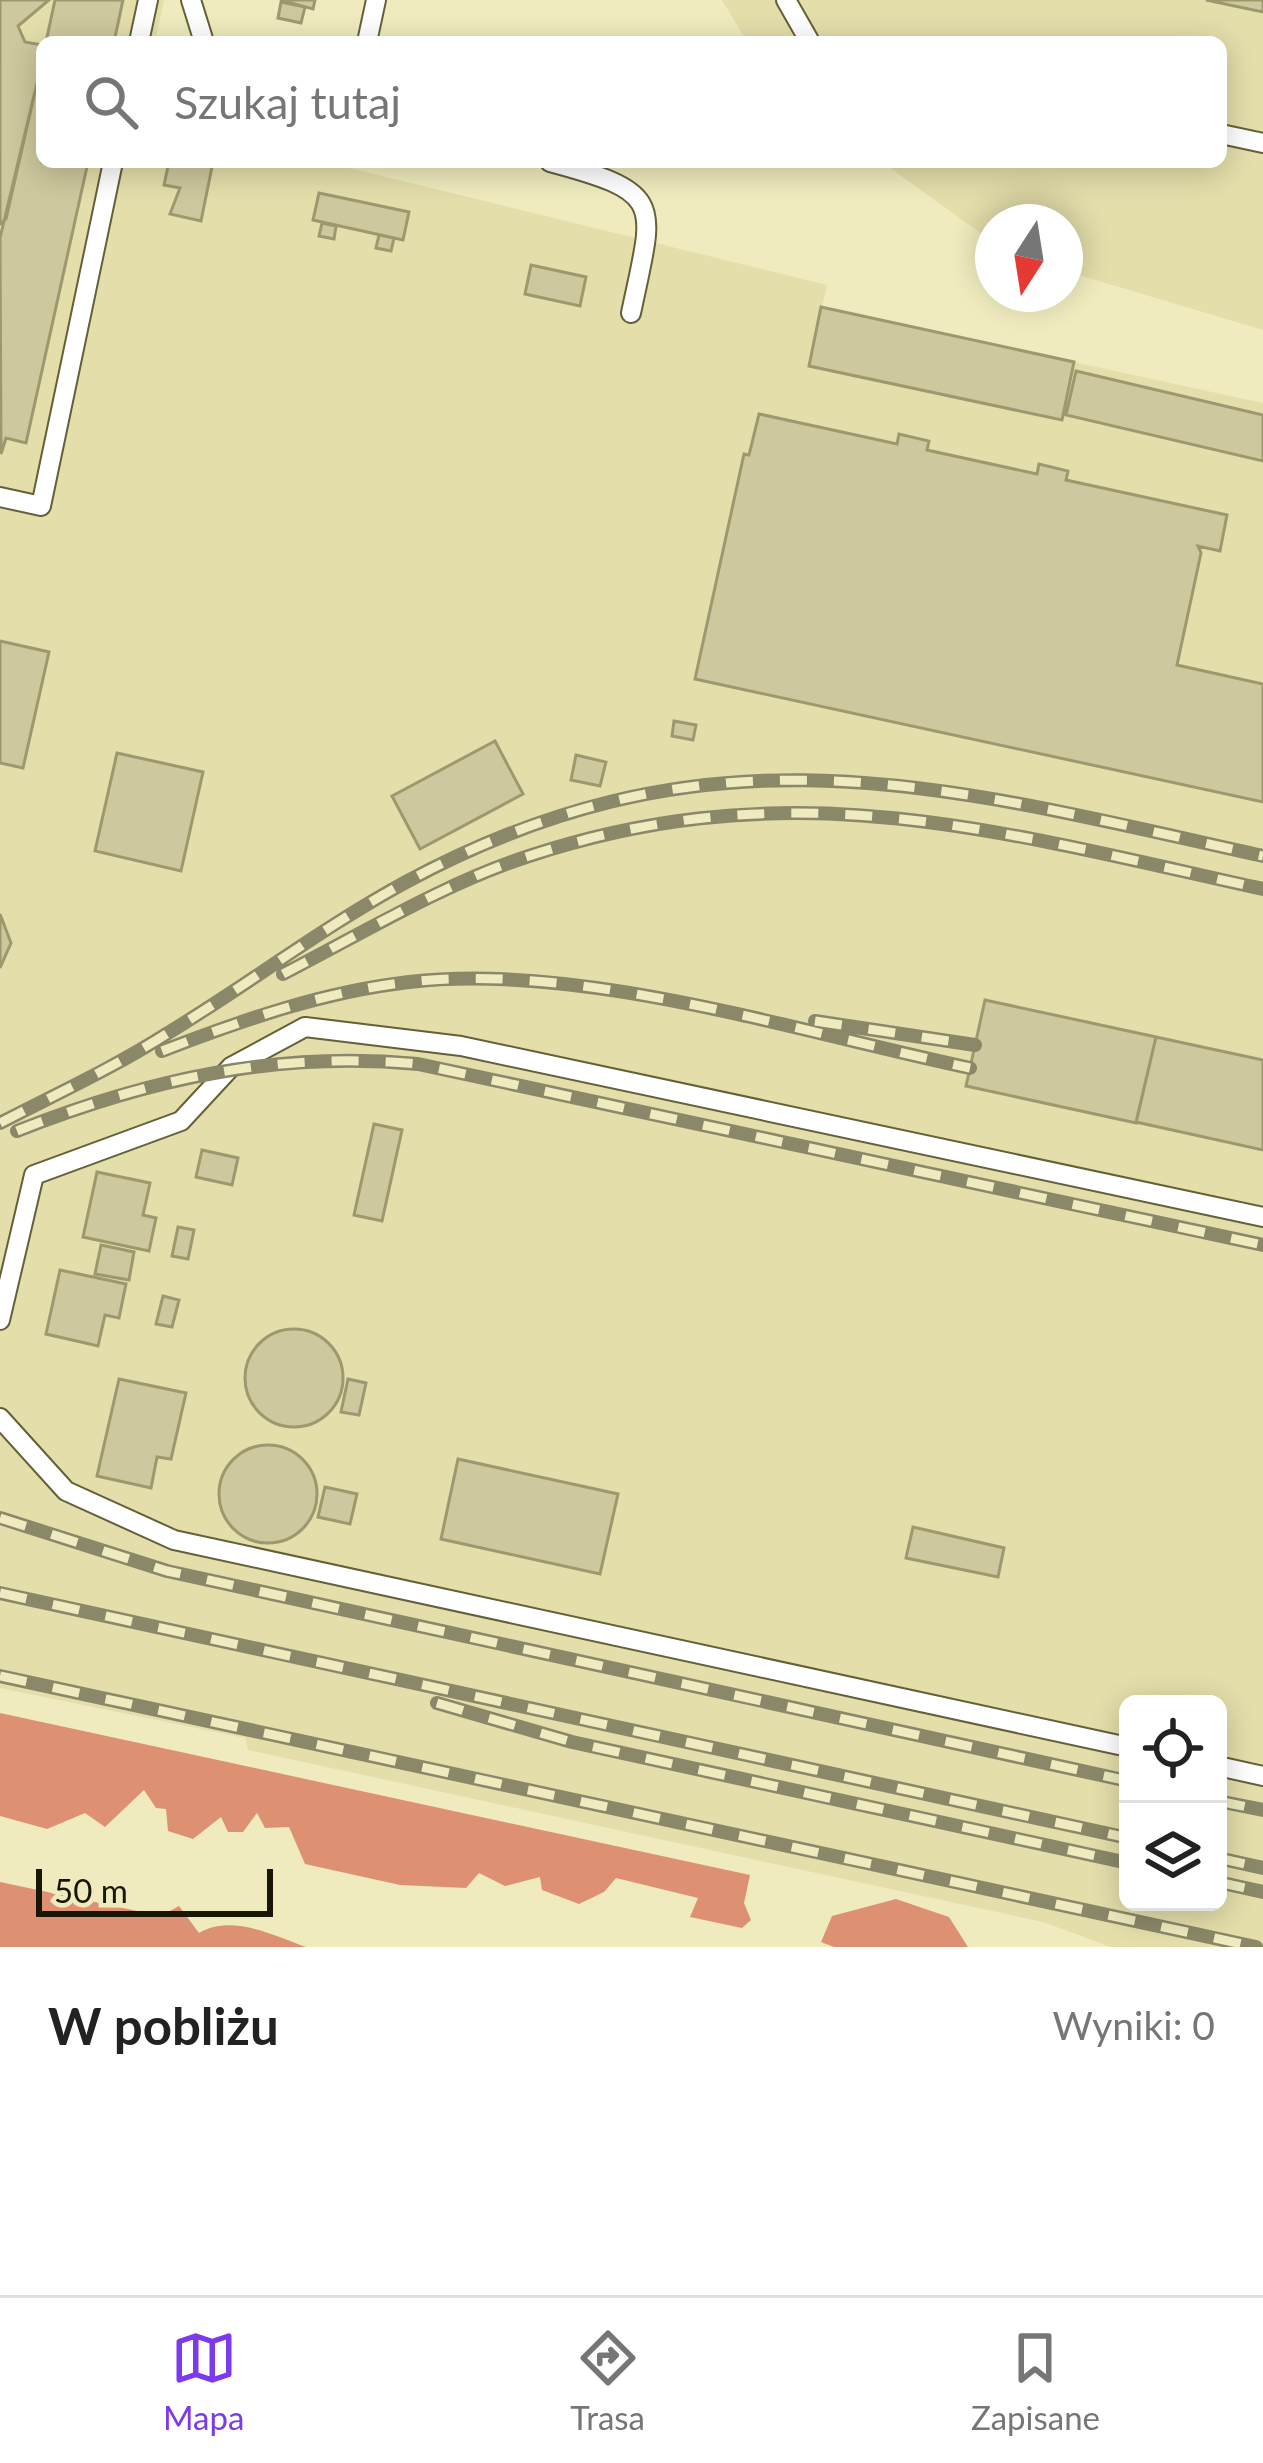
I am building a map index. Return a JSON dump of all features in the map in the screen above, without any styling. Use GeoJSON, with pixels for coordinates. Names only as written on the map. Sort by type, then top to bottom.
{"type":"FeatureCollection","features":[{"type":"Feature","properties":{"kind":"lane"},"geometry":{"type":"LineString","coordinates":[[140,36],[148,0]]}},
{"type":"Feature","properties":{"kind":"lane"},"geometry":{"type":"LineString","coordinates":[[190,0],[202,36]]}},
{"type":"Feature","properties":{"kind":"lane"},"geometry":{"type":"LineString","coordinates":[[368,36],[376,0]]}},
{"type":"Feature","properties":{"kind":"lane"},"geometry":{"type":"LineString","coordinates":[[786,0],[807,36]]}},
{"type":"Feature","properties":{"kind":"lane"},"geometry":{"type":"LineString","coordinates":[[1227,135],[1263,143]]}},
{"type":"Feature","properties":{"kind":"lane"},"geometry":{"type":"LineString","coordinates":[[0,496],[41,506],[112,168]]}},
{"type":"Feature","properties":{"kind":"lane"},"geometry":{"type":"LineString","coordinates":[[571,168],[625,183],[644,205],[648,231],[631,313]]}},
{"type":"Feature","properties":{"kind":"lane"},"geometry":{"type":"LineString","coordinates":[[0,1320],[34,1175],[181,1121],[231,1067],[305,1027],[461,1046],[1263,1216]]}},
{"type":"Feature","properties":{"kind":"lane"},"geometry":{"type":"LineString","coordinates":[[0,1418],[66,1491],[174,1540],[1119,1745]]}},
{"type":"Feature","properties":{"kind":"lane"},"geometry":{"type":"LineString","coordinates":[[1227,1768],[1263,1776]]}},
{"type":"Feature","properties":{"kind":"shaded area"},"geometry":{"type":"Polygon","coordinates":[[[0,0],[164,0],[156,36],[36,36],[36,168],[349,168],[827,285],[822,308],[1263,403],[1263,1947],[1111,1947],[1043,1922],[248,1750],[245,1738],[0,1688],[0,0]]]}},
{"type":"Feature","properties":{"kind":"shaded area"},"geometry":{"type":"Polygon","coordinates":[[[722,0],[1263,0],[1263,330],[1083,276],[1083,204],[975,204],[975,229],[890,168],[1227,168],[1227,36],[743,36],[722,0]]]}},
{"type":"Feature","properties":{"kind":"shaded area"},"geometry":{"type":"Polygon","coordinates":[[[0,1713],[750,1875],[744,1903],[751,1920],[742,1928],[690,1917],[698,1898],[616,1878],[604,1892],[579,1904],[542,1890],[540,1877],[505,1886],[479,1873],[466,1888],[400,1885],[305,1864],[289,1827],[265,1828],[257,1813],[243,1832],[228,1832],[221,1817],[193,1839],[168,1831],[166,1809],[156,1808],[144,1790],[105,1827],[85,1813],[47,1829],[0,1816],[0,1713]]]}},
{"type":"Feature","properties":{"kind":"shaded area"},"geometry":{"type":"Polygon","coordinates":[[[0,1882],[161,1916],[179,1906],[199,1933],[238,1926],[306,1947],[0,1947],[0,1882]]]}},
{"type":"Feature","properties":{"kind":"shaded area"},"geometry":{"type":"Polygon","coordinates":[[[896,1899],[949,1917],[968,1947],[834,1947],[821,1942],[832,1916],[896,1899]]]}},
{"type":"Feature","properties":{"kind":"building"},"geometry":{"type":"Polygon","coordinates":[[[0,0],[49,0],[18,26],[25,42],[36,44],[36,87],[6,219],[0,224],[0,0]]]}},
{"type":"Feature","properties":{"kind":"building"},"geometry":{"type":"Polygon","coordinates":[[[55,0],[123,0],[115,36],[47,36],[55,0]]]}},
{"type":"Feature","properties":{"kind":"building"},"geometry":{"type":"Polygon","coordinates":[[[280,0],[315,0],[313,9],[280,0]]]}},
{"type":"Feature","properties":{"kind":"building"},"geometry":{"type":"Polygon","coordinates":[[[1206,0],[1263,0],[1263,12],[1206,0]]]}},
{"type":"Feature","properties":{"kind":"building"},"geometry":{"type":"Polygon","coordinates":[[[281,2],[305,7],[301,23],[278,18],[281,2]]]}},
{"type":"Feature","properties":{"kind":"building"},"geometry":{"type":"Polygon","coordinates":[[[36,87],[36,168],[87,168],[26,443],[6,438],[1,454],[0,238],[36,87]]]}},
{"type":"Feature","properties":{"kind":"building"},"geometry":{"type":"Polygon","coordinates":[[[168,168],[212,168],[201,221],[170,214],[180,188],[164,185],[168,168]]]}},
{"type":"Feature","properties":{"kind":"building"},"geometry":{"type":"Polygon","coordinates":[[[319,193],[409,212],[403,240],[313,220],[319,193]]]}},
{"type":"Feature","properties":{"kind":"building"},"geometry":{"type":"Polygon","coordinates":[[[322,223],[336,226],[334,239],[319,236],[322,223]]]}},
{"type":"Feature","properties":{"kind":"building"},"geometry":{"type":"Polygon","coordinates":[[[379,235],[394,238],[391,251],[376,248],[379,235]]]}},
{"type":"Feature","properties":{"kind":"building"},"geometry":{"type":"Polygon","coordinates":[[[531,265],[586,277],[580,306],[525,294],[531,265]]]}},
{"type":"Feature","properties":{"kind":"building"},"geometry":{"type":"Polygon","coordinates":[[[821,307],[1074,362],[1062,420],[809,366],[821,307]]]}},
{"type":"Feature","properties":{"kind":"building"},"geometry":{"type":"Polygon","coordinates":[[[1076,371],[1263,415],[1263,461],[1066,415],[1076,371]]]}},
{"type":"Feature","properties":{"kind":"building"},"geometry":{"type":"Polygon","coordinates":[[[759,414],[897,444],[899,434],[929,441],[927,450],[1037,474],[1039,464],[1068,471],[1066,480],[1227,515],[1220,551],[1198,546],[1201,553],[1177,665],[1263,684],[1263,802],[695,679],[744,454],[749,455],[759,414]]]}},
{"type":"Feature","properties":{"kind":"building"},"geometry":{"type":"Polygon","coordinates":[[[0,641],[49,652],[23,768],[0,763],[0,641]]]}},
{"type":"Feature","properties":{"kind":"building"},"geometry":{"type":"Polygon","coordinates":[[[674,721],[696,725],[693,740],[672,736],[674,721]]]}},
{"type":"Feature","properties":{"kind":"building"},"geometry":{"type":"Polygon","coordinates":[[[495,741],[523,794],[420,849],[392,796],[495,741]]]}},
{"type":"Feature","properties":{"kind":"building"},"geometry":{"type":"Polygon","coordinates":[[[117,753],[203,772],[181,871],[95,851],[117,753]]]}},
{"type":"Feature","properties":{"kind":"building"},"geometry":{"type":"Polygon","coordinates":[[[576,755],[606,762],[600,786],[571,780],[576,755]]]}},
{"type":"Feature","properties":{"kind":"building"},"geometry":{"type":"Polygon","coordinates":[[[0,914],[11,943],[0,968],[0,914]]]}},
{"type":"Feature","properties":{"kind":"building"},"geometry":{"type":"Polygon","coordinates":[[[985,1000],[1156,1037],[1136,1123],[966,1086],[985,1000]]]}},
{"type":"Feature","properties":{"kind":"building"},"geometry":{"type":"Polygon","coordinates":[[[1156,1037],[1263,1060],[1263,1150],[1136,1122],[1156,1037]]]}},
{"type":"Feature","properties":{"kind":"building"},"geometry":{"type":"Polygon","coordinates":[[[374,1124],[402,1130],[382,1221],[354,1215],[374,1124]]]}},
{"type":"Feature","properties":{"kind":"building"},"geometry":{"type":"Polygon","coordinates":[[[202,1150],[238,1158],[232,1185],[196,1177],[202,1150]]]}},
{"type":"Feature","properties":{"kind":"building"},"geometry":{"type":"Polygon","coordinates":[[[97,1172],[150,1183],[143,1215],[156,1218],[149,1251],[83,1237],[97,1172]]]}},
{"type":"Feature","properties":{"kind":"building"},"geometry":{"type":"Polygon","coordinates":[[[178,1227],[194,1230],[188,1259],[172,1256],[178,1227]]]}},
{"type":"Feature","properties":{"kind":"building"},"geometry":{"type":"Polygon","coordinates":[[[101,1245],[134,1252],[129,1280],[95,1274],[101,1245]]]}},
{"type":"Feature","properties":{"kind":"building"},"geometry":{"type":"Polygon","coordinates":[[[60,1270],[126,1284],[119,1318],[105,1315],[98,1346],[46,1334],[60,1270]]]}},
{"type":"Feature","properties":{"kind":"building"},"geometry":{"type":"Polygon","coordinates":[[[163,1296],[179,1300],[172,1327],[156,1324],[163,1296]]]}},
{"type":"Feature","properties":{"kind":"building"},"geometry":{"type":"Polygon","coordinates":[[[294,1329],[313,1333],[328,1344],[339,1359],[343,1378],[339,1397],[328,1412],[313,1423],[294,1427],[275,1423],[260,1412],[249,1397],[245,1378],[249,1359],[260,1344],[275,1333],[294,1329]]]}},
{"type":"Feature","properties":{"kind":"building"},"geometry":{"type":"Polygon","coordinates":[[[119,1379],[186,1393],[171,1459],[157,1457],[151,1488],[97,1476],[119,1379]]]}},
{"type":"Feature","properties":{"kind":"building"},"geometry":{"type":"Polygon","coordinates":[[[348,1379],[366,1383],[359,1415],[341,1412],[348,1379]]]}},
{"type":"Feature","properties":{"kind":"building"},"geometry":{"type":"Polygon","coordinates":[[[268,1445],[287,1449],[302,1460],[313,1475],[317,1494],[313,1513],[302,1528],[287,1539],[268,1543],[249,1539],[234,1528],[223,1513],[219,1494],[223,1475],[234,1460],[249,1449],[268,1445]]]}},
{"type":"Feature","properties":{"kind":"building"},"geometry":{"type":"Polygon","coordinates":[[[458,1459],[618,1494],[600,1574],[441,1539],[458,1459]]]}},
{"type":"Feature","properties":{"kind":"building"},"geometry":{"type":"Polygon","coordinates":[[[325,1487],[357,1494],[350,1524],[318,1517],[325,1487]]]}},
{"type":"Feature","properties":{"kind":"building"},"geometry":{"type":"Polygon","coordinates":[[[913,1527],[1004,1548],[998,1577],[906,1558],[913,1527]]]}},
{"type":"Feature","properties":{"kind":"railway"},"geometry":{"type":"LineString","coordinates":[[0,1123],[148,1045],[406,882],[518,831],[624,798],[728,783],[830,781],[933,790],[1038,807],[1263,856]]}},
{"type":"Feature","properties":{"kind":"railway"},"geometry":{"type":"LineString","coordinates":[[283,974],[497,867],[626,830],[719,816],[809,813],[898,818],[1075,848],[1263,889]]}},
{"type":"Feature","properties":{"kind":"railway"},"geometry":{"type":"LineString","coordinates":[[162,1051],[314,1000],[409,982],[475,978],[545,982],[690,1004],[970,1068]]}},
{"type":"Feature","properties":{"kind":"railway"},"geometry":{"type":"LineString","coordinates":[[815,1021],[975,1045]]}},
{"type":"Feature","properties":{"kind":"railway"},"geometry":{"type":"LineString","coordinates":[[17,1131],[115,1097],[214,1073],[314,1062],[418,1064],[1263,1245]]}},
{"type":"Feature","properties":{"kind":"railway"},"geometry":{"type":"LineString","coordinates":[[0,1518],[167,1571],[1119,1779]]}},
{"type":"Feature","properties":{"kind":"railway"},"geometry":{"type":"LineString","coordinates":[[0,1593],[1119,1836]]}},
{"type":"Feature","properties":{"kind":"railway"},"geometry":{"type":"LineString","coordinates":[[0,1676],[1256,1947]]}},
{"type":"Feature","properties":{"kind":"railway"},"geometry":{"type":"LineString","coordinates":[[437,1703],[572,1742],[1119,1861]]}},
{"type":"Feature","properties":{"kind":"railway"},"geometry":{"type":"LineString","coordinates":[[1227,1803],[1263,1810]]}},
{"type":"Feature","properties":{"kind":"railway"},"geometry":{"type":"LineString","coordinates":[[1227,1860],[1263,1868]]}},
{"type":"Feature","properties":{"kind":"railway"},"geometry":{"type":"LineString","coordinates":[[1227,1884],[1263,1892]]}}]}
